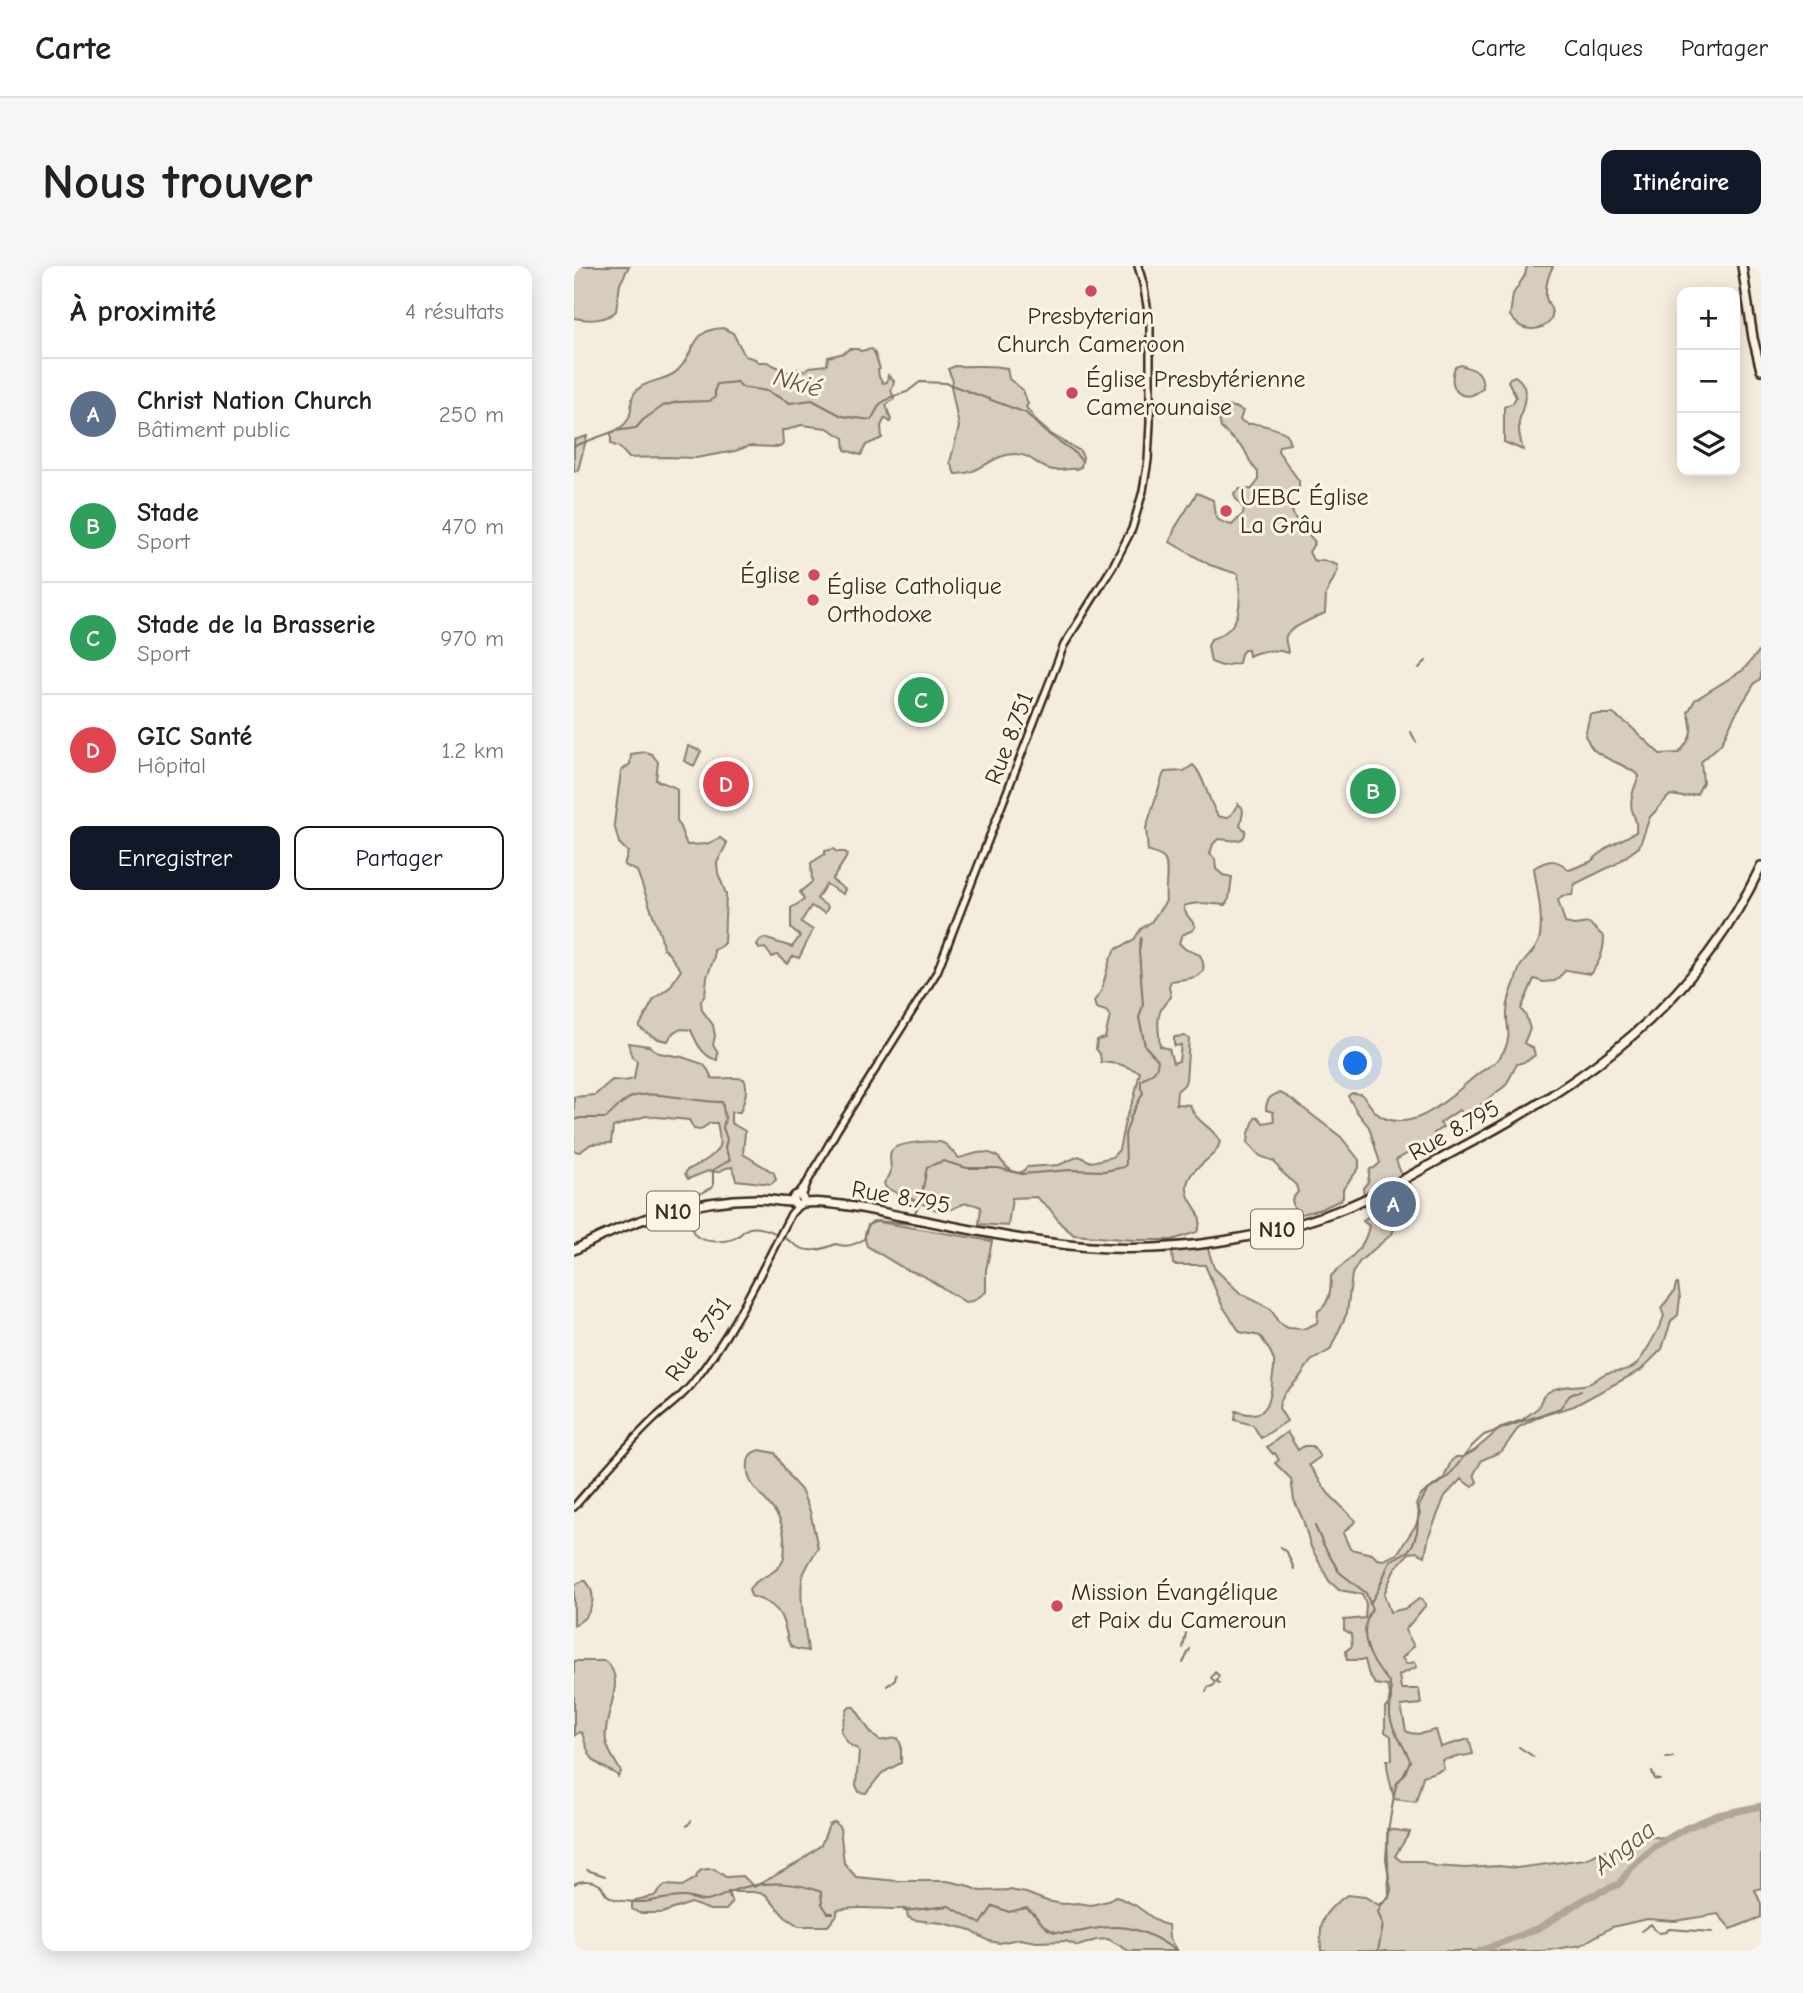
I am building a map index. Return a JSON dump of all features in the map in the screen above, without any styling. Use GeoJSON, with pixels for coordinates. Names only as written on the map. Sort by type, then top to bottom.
{"type":"FeatureCollection","features":[{"type":"Feature","properties":{"kind":"highway"},"geometry":{"type":"LineString","coordinates":[[1742,266],[1753,338],[1761,370]]}},
{"type":"Feature","properties":{"kind":"highway","name":"Rue 8.795"},"geometry":{"type":"LineString","coordinates":[[798,1200],[1028,1239],[1110,1248],[1213,1242],[1268,1232],[1322,1217],[1463,1148],[1597,1066],[1652,1018],[1686,983],[1721,937],[1760,869]]}},
{"type":"Feature","properties":{"kind":"highway","name":"N10"},"geometry":{"type":"LineString","coordinates":[[574,1250],[613,1231],[679,1210],[736,1200],[798,1200]]}},
{"type":"Feature","properties":{"kind":"main road","name":"Rue 8.751"},"geometry":{"type":"LineString","coordinates":[[574,1507],[630,1444],[700,1373],[751,1293],[807,1183],[857,1097],[937,972],[1064,645],[1113,566],[1132,529],[1141,499],[1148,460],[1150,423],[1150,323],[1138,266]]}},
{"type":"Feature","properties":{"kind":"shaded area"},"geometry":{"type":"Polygon","coordinates":[[[574,266],[629,266],[620,284],[616,311],[607,317],[596,319],[574,318],[574,266]]]}},
{"type":"Feature","properties":{"kind":"shaded area"},"geometry":{"type":"Polygon","coordinates":[[[1527,266],[1553,266],[1546,294],[1552,316],[1546,325],[1530,329],[1522,327],[1510,316],[1513,294],[1525,275],[1527,266]]]}},
{"type":"Feature","properties":{"kind":"shaded area"},"geometry":{"type":"Polygon","coordinates":[[[723,328],[733,333],[745,356],[758,362],[767,362],[792,374],[795,374],[797,369],[804,371],[810,367],[827,365],[828,357],[849,349],[872,349],[883,383],[887,382],[888,375],[894,381],[891,390],[894,399],[886,405],[891,420],[890,422],[885,418],[881,426],[882,438],[866,445],[861,455],[845,450],[844,438],[827,428],[801,425],[782,430],[783,444],[780,447],[749,446],[696,458],[629,458],[619,447],[611,444],[611,433],[627,422],[632,399],[638,389],[674,374],[684,363],[699,337],[713,329],[723,328]]]}},
{"type":"Feature","properties":{"kind":"shaded area"},"geometry":{"type":"Polygon","coordinates":[[[1461,365],[1480,374],[1483,388],[1469,396],[1458,393],[1453,383],[1455,367],[1461,365]]]}},
{"type":"Feature","properties":{"kind":"shaded area"},"geometry":{"type":"Polygon","coordinates":[[[955,366],[1007,368],[1009,379],[1023,390],[1028,404],[1026,407],[1038,423],[1080,451],[1083,457],[1081,467],[1052,470],[1025,456],[1015,454],[999,457],[972,471],[955,474],[950,462],[959,427],[951,386],[953,381],[948,369],[955,366]]]}},
{"type":"Feature","properties":{"kind":"shaded area"},"geometry":{"type":"Polygon","coordinates":[[[1515,376],[1525,391],[1519,423],[1523,450],[1504,442],[1504,407],[1513,403],[1516,397],[1508,381],[1515,376]]]}},
{"type":"Feature","properties":{"kind":"shaded area"},"geometry":{"type":"Polygon","coordinates":[[[1221,406],[1235,407],[1243,411],[1240,420],[1247,424],[1267,426],[1287,434],[1290,444],[1279,446],[1278,451],[1299,481],[1299,489],[1288,496],[1294,517],[1315,542],[1309,552],[1313,560],[1337,565],[1338,570],[1326,594],[1325,613],[1288,633],[1285,640],[1288,653],[1268,651],[1249,656],[1248,650],[1244,650],[1239,663],[1222,666],[1211,662],[1208,646],[1211,639],[1230,628],[1235,621],[1240,594],[1238,574],[1210,565],[1170,542],[1175,528],[1197,493],[1213,500],[1216,517],[1221,522],[1232,525],[1243,514],[1244,509],[1234,493],[1240,489],[1252,489],[1258,481],[1258,472],[1244,449],[1221,428],[1217,410],[1221,406]]]}},
{"type":"Feature","properties":{"kind":"shaded area"},"geometry":{"type":"Polygon","coordinates":[[[587,436],[578,470],[574,472],[574,440],[587,436]]]}},
{"type":"Feature","properties":{"kind":"shaded area"},"geometry":{"type":"Polygon","coordinates":[[[1761,649],[1761,678],[1735,715],[1721,744],[1701,762],[1703,782],[1697,794],[1684,797],[1670,795],[1650,817],[1639,847],[1616,864],[1575,884],[1572,895],[1562,896],[1558,900],[1565,923],[1589,923],[1604,937],[1603,947],[1590,974],[1566,970],[1555,981],[1543,982],[1534,979],[1521,1009],[1530,1029],[1524,1043],[1533,1048],[1535,1055],[1517,1064],[1506,1085],[1466,1116],[1459,1110],[1440,1123],[1443,1127],[1434,1133],[1435,1138],[1396,1160],[1402,1176],[1364,1195],[1363,1188],[1368,1182],[1370,1169],[1380,1163],[1369,1127],[1348,1096],[1352,1093],[1361,1094],[1382,1117],[1407,1121],[1420,1117],[1444,1102],[1495,1062],[1507,1044],[1508,1005],[1520,967],[1537,945],[1540,936],[1540,910],[1534,868],[1553,861],[1561,863],[1569,870],[1590,862],[1608,847],[1636,832],[1631,801],[1639,776],[1591,747],[1585,736],[1590,714],[1613,714],[1660,754],[1679,753],[1691,734],[1688,712],[1695,700],[1743,670],[1761,649]]]}},
{"type":"Feature","properties":{"kind":"shaded area"},"geometry":{"type":"Polygon","coordinates":[[[933,678],[934,721],[909,721],[908,679],[933,678]]]}},
{"type":"Feature","properties":{"kind":"shaded area"},"geometry":{"type":"Polygon","coordinates":[[[688,746],[701,751],[694,766],[684,761],[688,746]]]}},
{"type":"Feature","properties":{"kind":"shaded area"},"geometry":{"type":"Polygon","coordinates":[[[631,754],[652,754],[658,762],[656,780],[677,790],[677,820],[687,845],[707,844],[720,838],[727,843],[717,863],[726,894],[724,943],[714,950],[705,995],[701,1001],[702,1010],[713,1025],[713,1045],[718,1053],[717,1060],[704,1052],[691,1030],[677,1030],[668,1041],[656,1038],[639,1027],[654,999],[670,987],[681,970],[663,949],[637,871],[624,865],[628,852],[619,843],[614,824],[621,771],[630,764],[631,754]]]}},
{"type":"Feature","properties":{"kind":"shaded area"},"geometry":{"type":"Polygon","coordinates":[[[1193,765],[1218,816],[1226,818],[1231,815],[1238,804],[1243,812],[1240,826],[1245,830],[1245,835],[1240,840],[1218,839],[1210,854],[1215,859],[1216,869],[1223,875],[1232,877],[1229,899],[1225,905],[1199,903],[1184,906],[1195,927],[1182,935],[1179,943],[1185,949],[1200,955],[1203,970],[1196,977],[1171,981],[1171,997],[1162,1008],[1158,1019],[1160,1046],[1169,1049],[1173,1063],[1179,1061],[1181,1045],[1175,1046],[1174,1037],[1185,1036],[1189,1039],[1186,1080],[1177,1091],[1176,1104],[1190,1105],[1196,1116],[1220,1141],[1214,1153],[1193,1172],[1187,1185],[1189,1198],[1200,1219],[1197,1232],[1172,1240],[1074,1235],[1036,1197],[1012,1198],[1008,1226],[979,1224],[981,1207],[963,1204],[939,1211],[886,1188],[884,1183],[891,1172],[891,1152],[906,1144],[943,1143],[959,1158],[989,1153],[1017,1173],[1027,1167],[1059,1165],[1079,1156],[1091,1162],[1096,1161],[1112,1157],[1119,1150],[1140,1072],[1119,1064],[1101,1062],[1096,1049],[1097,1040],[1105,1038],[1110,1016],[1106,1011],[1096,1008],[1094,1001],[1101,992],[1110,959],[1116,949],[1133,941],[1166,901],[1166,862],[1161,856],[1148,851],[1146,828],[1165,772],[1184,771],[1193,765]]]}},
{"type":"Feature","properties":{"kind":"shaded area"},"geometry":{"type":"Polygon","coordinates":[[[1363,781],[1386,788],[1383,801],[1359,794],[1363,781]]]}},
{"type":"Feature","properties":{"kind":"shaded area"},"geometry":{"type":"Polygon","coordinates":[[[833,849],[847,854],[832,880],[845,889],[843,894],[826,884],[817,899],[828,907],[825,913],[811,906],[801,922],[813,930],[799,958],[793,956],[787,964],[777,955],[772,957],[765,948],[759,949],[757,945],[764,938],[792,947],[800,936],[791,929],[791,908],[804,900],[800,892],[812,882],[811,863],[825,854],[825,851],[833,849]]]}},
{"type":"Feature","properties":{"kind":"shaded area"},"geometry":{"type":"Polygon","coordinates":[[[628,1043],[649,1046],[659,1053],[703,1064],[712,1078],[744,1079],[744,1100],[740,1112],[731,1112],[731,1123],[745,1131],[743,1154],[774,1173],[776,1180],[771,1184],[736,1180],[732,1167],[719,1172],[708,1171],[688,1179],[685,1174],[687,1170],[717,1150],[720,1140],[717,1123],[710,1123],[700,1130],[694,1129],[689,1120],[646,1116],[613,1127],[611,1143],[591,1144],[580,1152],[574,1151],[574,1097],[595,1095],[612,1080],[634,1079],[637,1061],[632,1057],[628,1043]]]}},
{"type":"Feature","properties":{"kind":"shaded area"},"geometry":{"type":"Polygon","coordinates":[[[1280,1093],[1341,1137],[1359,1160],[1359,1168],[1343,1189],[1341,1200],[1298,1215],[1295,1215],[1292,1199],[1298,1192],[1296,1185],[1274,1161],[1260,1156],[1248,1143],[1255,1118],[1258,1117],[1263,1123],[1274,1121],[1273,1112],[1266,1110],[1266,1106],[1270,1098],[1280,1093]]]}},
{"type":"Feature","properties":{"kind":"shaded area"},"geometry":{"type":"Polygon","coordinates":[[[1410,1183],[1415,1193],[1392,1234],[1360,1261],[1352,1274],[1347,1313],[1330,1350],[1311,1361],[1284,1394],[1279,1408],[1287,1421],[1261,1438],[1253,1425],[1235,1420],[1236,1411],[1252,1414],[1263,1411],[1271,1393],[1274,1370],[1272,1354],[1260,1336],[1240,1332],[1222,1305],[1205,1265],[1175,1265],[1172,1250],[1207,1246],[1214,1268],[1241,1294],[1271,1309],[1278,1322],[1288,1328],[1303,1329],[1317,1323],[1318,1311],[1329,1296],[1331,1276],[1354,1254],[1367,1235],[1369,1226],[1363,1221],[1369,1216],[1364,1203],[1410,1183]]]}},
{"type":"Feature","properties":{"kind":"shaded area"},"geometry":{"type":"Polygon","coordinates":[[[873,1221],[992,1241],[986,1270],[986,1292],[973,1301],[965,1302],[922,1275],[905,1269],[867,1246],[866,1232],[873,1221]]]}},
{"type":"Feature","properties":{"kind":"shaded area"},"geometry":{"type":"Polygon","coordinates":[[[1676,1284],[1680,1298],[1678,1315],[1671,1321],[1662,1349],[1641,1370],[1574,1406],[1538,1417],[1519,1427],[1502,1451],[1482,1460],[1474,1474],[1477,1482],[1472,1487],[1461,1479],[1445,1496],[1429,1536],[1425,1556],[1417,1552],[1409,1553],[1395,1568],[1384,1594],[1390,1612],[1407,1608],[1420,1598],[1426,1605],[1405,1630],[1414,1646],[1402,1658],[1406,1664],[1415,1662],[1417,1667],[1399,1675],[1401,1689],[1419,1689],[1421,1704],[1401,1706],[1406,1731],[1417,1734],[1436,1730],[1441,1747],[1469,1739],[1473,1754],[1442,1760],[1444,1769],[1423,1776],[1416,1802],[1394,1799],[1387,1764],[1387,1760],[1392,1760],[1391,1736],[1385,1732],[1385,1708],[1388,1707],[1390,1694],[1387,1686],[1375,1684],[1365,1660],[1347,1660],[1346,1651],[1352,1646],[1351,1634],[1344,1630],[1344,1620],[1365,1618],[1366,1604],[1362,1594],[1339,1590],[1329,1581],[1311,1547],[1294,1500],[1291,1479],[1275,1463],[1279,1460],[1267,1447],[1287,1432],[1298,1450],[1304,1446],[1313,1446],[1320,1457],[1309,1465],[1328,1493],[1356,1521],[1343,1533],[1350,1549],[1384,1560],[1397,1554],[1416,1525],[1420,1513],[1416,1505],[1420,1496],[1444,1478],[1451,1461],[1456,1457],[1463,1457],[1474,1451],[1502,1427],[1522,1420],[1539,1407],[1542,1399],[1552,1390],[1588,1384],[1604,1374],[1627,1370],[1637,1364],[1659,1328],[1664,1316],[1661,1308],[1674,1292],[1676,1284]]]}},
{"type":"Feature","properties":{"kind":"shaded area"},"geometry":{"type":"Polygon","coordinates":[[[760,1450],[775,1453],[801,1490],[810,1511],[818,1548],[802,1580],[808,1651],[792,1647],[780,1614],[766,1602],[751,1596],[749,1589],[778,1568],[785,1552],[779,1519],[753,1486],[748,1473],[749,1457],[760,1450]]]}},
{"type":"Feature","properties":{"kind":"shaded area"},"geometry":{"type":"Polygon","coordinates":[[[583,1581],[590,1587],[591,1606],[585,1617],[574,1625],[574,1585],[583,1581]]]}},
{"type":"Feature","properties":{"kind":"shaded area"},"geometry":{"type":"Polygon","coordinates":[[[574,1661],[605,1661],[612,1669],[615,1688],[606,1741],[621,1772],[618,1777],[593,1759],[582,1733],[574,1736],[574,1661]]]}},
{"type":"Feature","properties":{"kind":"shaded area"},"geometry":{"type":"Polygon","coordinates":[[[850,1707],[854,1707],[877,1738],[898,1738],[901,1745],[901,1763],[882,1773],[866,1793],[859,1792],[856,1785],[858,1749],[846,1740],[841,1731],[850,1707]]]}},
{"type":"Feature","properties":{"kind":"shaded area"},"geometry":{"type":"Polygon","coordinates":[[[1761,1806],[1761,1888],[1755,1890],[1761,1904],[1761,1917],[1731,1929],[1718,1914],[1675,1921],[1647,1919],[1612,1927],[1581,1945],[1542,1951],[1321,1951],[1324,1918],[1338,1902],[1347,1895],[1365,1897],[1379,1905],[1389,1898],[1387,1829],[1410,1832],[1395,1856],[1401,1861],[1421,1861],[1435,1866],[1465,1868],[1517,1868],[1585,1859],[1642,1835],[1669,1839],[1686,1828],[1718,1815],[1761,1806]]]}},
{"type":"Feature","properties":{"kind":"shaded area"},"geometry":{"type":"Polygon","coordinates":[[[835,1822],[840,1828],[844,1863],[856,1877],[898,1881],[947,1881],[980,1891],[1010,1890],[1026,1893],[1063,1904],[1091,1905],[1108,1901],[1115,1896],[1168,1925],[1169,1938],[1177,1951],[1129,1951],[1108,1939],[1078,1946],[1066,1941],[1037,1942],[1019,1939],[999,1943],[989,1941],[968,1929],[914,1920],[908,1917],[906,1909],[837,1910],[837,1915],[828,1926],[799,1926],[785,1917],[765,1894],[753,1892],[728,1892],[732,1903],[726,1910],[710,1910],[691,1903],[662,1913],[639,1913],[632,1909],[632,1903],[636,1900],[654,1896],[665,1885],[682,1886],[705,1869],[714,1869],[726,1877],[743,1876],[754,1887],[796,1864],[821,1845],[829,1825],[835,1822]]]}},
{"type":"Feature","properties":{"kind":"waterway","name":"Nkié"},"geometry":{"type":"LineString","coordinates":[[574,446],[615,431],[636,428],[663,406],[677,402],[710,401],[715,397],[717,384],[737,382],[742,387],[767,391],[790,403],[812,400],[842,416],[871,420],[880,404],[907,392],[920,382],[946,383],[1026,413],[1045,432],[1073,451],[1081,460]]}},
{"type":"Feature","properties":{"kind":"waterway"},"geometry":{"type":"LineString","coordinates":[[1419,668],[1426,661]]}},
{"type":"Feature","properties":{"kind":"waterway"},"geometry":{"type":"LineString","coordinates":[[1411,732],[1416,742]]}},
{"type":"Feature","properties":{"kind":"waterway"},"geometry":{"type":"LineString","coordinates":[[914,1214],[920,1204],[927,1167],[943,1161],[967,1168],[998,1168],[1022,1174],[1070,1170],[1105,1171],[1124,1167],[1125,1135],[1143,1093],[1141,1081],[1154,1071],[1158,1060],[1145,1046],[1139,1018],[1143,1005],[1139,951],[1141,938]]}},
{"type":"Feature","properties":{"kind":"waterway"},"geometry":{"type":"LineString","coordinates":[[574,1120],[606,1118],[625,1101],[641,1095],[722,1102],[725,1118],[723,1128],[727,1139],[725,1148],[730,1160],[713,1170],[713,1187],[688,1200],[689,1206]]}},
{"type":"Feature","properties":{"kind":"waterway"},"geometry":{"type":"LineString","coordinates":[[691,1211],[694,1233],[704,1240],[732,1239],[746,1229],[754,1228],[777,1234]]}},
{"type":"Feature","properties":{"kind":"waterway"},"geometry":{"type":"LineString","coordinates":[[782,1237],[806,1250],[827,1248],[836,1244],[847,1246],[864,1239],[868,1225],[877,1221],[912,1224],[912,1220]]}},
{"type":"Feature","properties":{"kind":"waterway"},"geometry":{"type":"LineString","coordinates":[[1371,1602],[1390,1561],[1408,1551],[1413,1544],[1419,1506],[1427,1491],[1448,1477],[1484,1435],[1560,1408],[1570,1395],[1581,1391]]}},
{"type":"Feature","properties":{"kind":"waterway"},"geometry":{"type":"LineString","coordinates":[[1315,1526],[1339,1572],[1366,1593],[1372,1609],[1365,1632],[1368,1648],[1374,1663],[1389,1683],[1391,1722],[1410,1761],[1397,1783],[1388,1831],[1386,1859],[1391,1890],[1378,1912],[1383,1925],[1378,1951]]}},
{"type":"Feature","properties":{"kind":"waterway"},"geometry":{"type":"LineString","coordinates":[[1281,1547],[1287,1552],[1294,1569]]}},
{"type":"Feature","properties":{"kind":"waterway"},"geometry":{"type":"LineString","coordinates":[[1183,1648],[1186,1633]]}},
{"type":"Feature","properties":{"kind":"waterway"},"geometry":{"type":"LineString","coordinates":[[1183,1663],[1190,1649]]}},
{"type":"Feature","properties":{"kind":"waterway"},"geometry":{"type":"LineString","coordinates":[[1206,1692],[1208,1687],[1213,1686],[1215,1681],[1211,1678],[1215,1672]]}},
{"type":"Feature","properties":{"kind":"waterway"},"geometry":{"type":"LineString","coordinates":[[1216,1673],[1219,1676],[1216,1681],[1219,1683]]}},
{"type":"Feature","properties":{"kind":"waterway"},"geometry":{"type":"LineString","coordinates":[[887,1686],[896,1675]]}},
{"type":"Feature","properties":{"kind":"waterway"},"geometry":{"type":"LineString","coordinates":[[1519,1747],[1534,1757]]}},
{"type":"Feature","properties":{"kind":"waterway"},"geometry":{"type":"LineString","coordinates":[[1666,1758],[1673,1757]]}},
{"type":"Feature","properties":{"kind":"waterway"},"geometry":{"type":"LineString","coordinates":[[1652,1772],[1655,1779],[1660,1780]]}},
{"type":"Feature","properties":{"kind":"waterway","name":"Angaa"},"geometry":{"type":"LineString","coordinates":[[1480,1951],[1541,1927],[1586,1898],[1619,1884],[1631,1868],[1655,1846],[1686,1828],[1718,1815],[1761,1806]]}},
{"type":"Feature","properties":{"kind":"waterway"},"geometry":{"type":"LineString","coordinates":[[687,1826],[691,1821]]}},
{"type":"Feature","properties":{"kind":"waterway"},"geometry":{"type":"LineString","coordinates":[[587,1870],[605,1876]]}},
{"type":"Feature","properties":{"kind":"waterway"},"geometry":{"type":"LineString","coordinates":[[574,1884],[594,1882],[613,1899],[642,1902],[679,1897],[706,1901],[751,1886],[792,1884],[821,1892],[822,1904],[828,1913],[833,1913]]}},
{"type":"Feature","properties":{"kind":"waterway"},"geometry":{"type":"LineString","coordinates":[[904,1911],[949,1906],[981,1924],[993,1906],[1009,1912],[1026,1908],[1046,1928],[1055,1932],[1070,1933],[1105,1927],[1127,1928],[1156,1938],[1176,1951]]}},
{"type":"Feature","properties":{"kind":"waterway"},"geometry":{"type":"LineString","coordinates":[[1641,1931],[1651,1924],[1659,1933],[1669,1929],[1712,1932]]}},
{"type":"Feature","properties":{"kind":"place","name":"Presbyterian Church Cameroon"},"geometry":{"type":"Point","coordinates":[1091,291]}},
{"type":"Feature","properties":{"kind":"place","name":"Église Presbytérienne Camerounaise"},"geometry":{"type":"Point","coordinates":[1072,393]}},
{"type":"Feature","properties":{"kind":"place","name":"UEBC Église La Grâu"},"geometry":{"type":"Point","coordinates":[1226,511]}},
{"type":"Feature","properties":{"kind":"place","name":"Église"},"geometry":{"type":"Point","coordinates":[814,575]}},
{"type":"Feature","properties":{"kind":"place","name":"Église Catholique Orthodoxe"},"geometry":{"type":"Point","coordinates":[813,600]}},
{"type":"Feature","properties":{"kind":"place","name":"Stade de la Brasserie"},"geometry":{"type":"Point","coordinates":[921,700]}},
{"type":"Feature","properties":{"kind":"place","name":"GIC Santé"},"geometry":{"type":"Point","coordinates":[726,784]}},
{"type":"Feature","properties":{"kind":"place","name":"Stade"},"geometry":{"type":"Point","coordinates":[1373,791]}},
{"type":"Feature","properties":{"kind":"place","name":"Christ Nation Church"},"geometry":{"type":"Point","coordinates":[1393,1204]}},
{"type":"Feature","properties":{"kind":"place","name":"Mission Évangélique et Paix du Cameroun"},"geometry":{"type":"Point","coordinates":[1057,1606]}}]}
